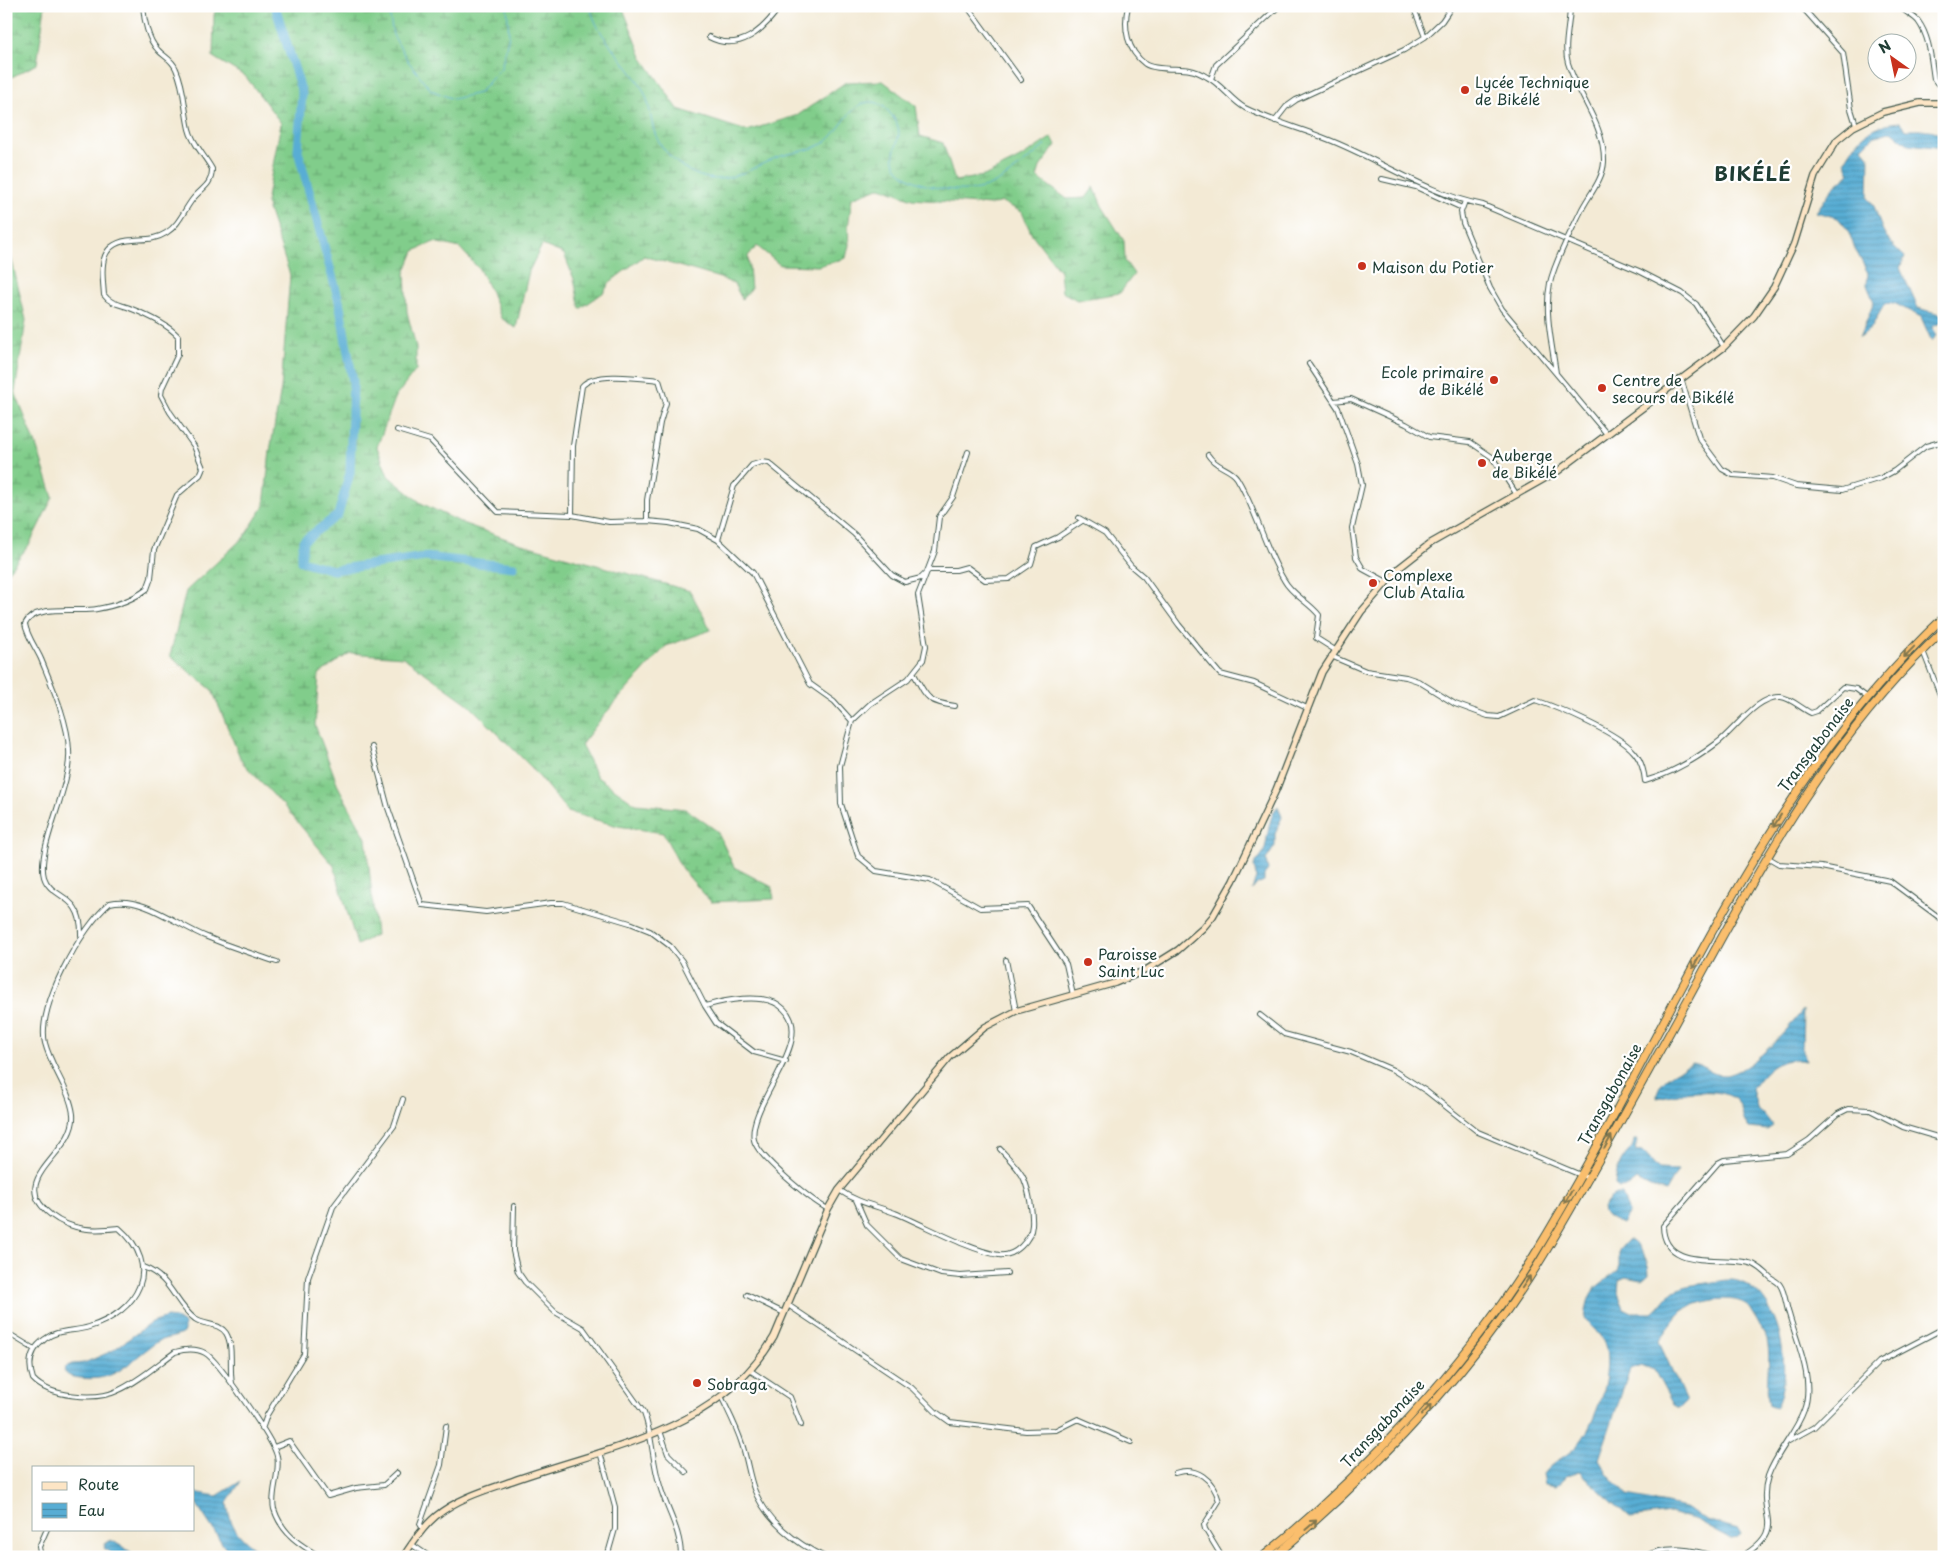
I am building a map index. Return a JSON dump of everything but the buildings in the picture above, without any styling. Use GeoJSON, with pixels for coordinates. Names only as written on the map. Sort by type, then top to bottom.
{"type":"FeatureCollection","features":[{"type":"Feature","properties":{"kind":"highway","name":"Transgabonaise"},"geometry":{"type":"LineString","coordinates":[[1262,1557],[1361,1466],[1453,1366],[1531,1259],[1581,1174],[1728,903],[1765,841],[1821,755],[1868,698],[1944,617]]}},
{"type":"Feature","properties":{"kind":"highway","name":"Transgabonaise"},"geometry":{"type":"LineString","coordinates":[[1274,1557],[1365,1475],[1462,1370],[1498,1323],[1538,1264],[1588,1178],[1712,951],[1795,809],[1871,709],[1922,650],[1944,630]]}},
{"type":"Feature","properties":{"kind":"street"},"geometry":{"type":"LineString","coordinates":[[81,936],[80,917],[73,905],[50,887],[44,877],[46,851],[67,773],[70,751],[57,698],[25,624],[30,617],[36,614],[98,609],[121,602],[147,589],[151,578],[154,550],[177,495],[200,475],[203,468],[194,446],[170,412],[161,395],[162,388],[178,354],[178,336],[138,312],[112,303],[104,295],[103,260],[108,250],[126,240],[154,239],[168,232],[182,218],[192,200],[207,187],[212,175],[212,169],[189,129],[185,110],[185,94],[178,74],[172,61],[157,50],[152,42],[143,6]]}},
{"type":"Feature","properties":{"kind":"street"},"geometry":{"type":"LineString","coordinates":[[709,37],[716,41],[744,40],[765,27],[780,6]]}},
{"type":"Feature","properties":{"kind":"street"},"geometry":{"type":"LineString","coordinates":[[967,6],[1021,80]]}},
{"type":"Feature","properties":{"kind":"street"},"geometry":{"type":"LineString","coordinates":[[1128,6],[1126,29],[1129,43],[1133,52],[1145,64],[1151,67],[1193,70],[1211,79],[1237,103],[1275,121],[1328,139],[1380,165],[1465,201],[1483,205],[1639,271],[1682,293],[1696,304],[1724,347]]}},
{"type":"Feature","properties":{"kind":"street"},"geometry":{"type":"LineString","coordinates":[[1211,79],[1216,65],[1280,6]]}},
{"type":"Feature","properties":{"kind":"street"},"geometry":{"type":"LineString","coordinates":[[1413,6],[1425,37]]}},
{"type":"Feature","properties":{"kind":"street"},"geometry":{"type":"LineString","coordinates":[[1275,121],[1286,107],[1296,100],[1404,50],[1425,37],[1442,21],[1452,6]]}},
{"type":"Feature","properties":{"kind":"street"},"geometry":{"type":"LineString","coordinates":[[1556,373],[1550,330],[1548,299],[1550,282],[1585,202],[1600,177],[1604,162],[1602,143],[1592,112],[1568,62],[1570,6]]}},
{"type":"Feature","properties":{"kind":"street"},"geometry":{"type":"LineString","coordinates":[[1802,6],[1843,53],[1851,110],[1856,125]]}},
{"type":"Feature","properties":{"kind":"street"},"geometry":{"type":"LineString","coordinates":[[1900,6],[1904,12],[1917,20],[1921,26],[1928,44],[1934,79],[1937,83],[1944,85]]}},
{"type":"Feature","properties":{"kind":"street"},"geometry":{"type":"LineString","coordinates":[[403,1557],[424,1528],[440,1513],[468,1497],[547,1468],[650,1435],[692,1417],[722,1398],[751,1371],[766,1352],[828,1209],[839,1190],[950,1057],[985,1027],[1016,1012],[1115,983],[1146,970],[1178,950],[1213,916],[1233,881],[1276,790],[1322,672],[1361,612],[1387,582],[1418,551],[1558,471],[1724,347],[1763,304],[1794,244],[1809,192],[1821,162],[1837,140],[1856,125],[1900,107],[1920,103],[1944,103]]}},
{"type":"Feature","properties":{"kind":"street"},"geometry":{"type":"LineString","coordinates":[[1382,179],[1416,187],[1462,208]]}},
{"type":"Feature","properties":{"kind":"street"},"geometry":{"type":"LineString","coordinates":[[1465,201],[1461,217],[1497,301],[1606,434]]}},
{"type":"Feature","properties":{"kind":"street"},"geometry":{"type":"LineString","coordinates":[[1309,364],[1334,401],[1350,440],[1361,475],[1362,485],[1352,528],[1356,557],[1363,569],[1387,582]]}},
{"type":"Feature","properties":{"kind":"street"},"geometry":{"type":"LineString","coordinates":[[572,515],[573,446],[582,386],[592,379],[603,377],[642,378],[659,380],[666,403],[660,423],[648,493],[647,521]]}},
{"type":"Feature","properties":{"kind":"street"},"geometry":{"type":"LineString","coordinates":[[1681,378],[1699,438],[1722,469],[1733,475],[1773,478],[1796,486],[1842,490],[1881,478],[1894,471],[1926,446],[1944,441]]}},
{"type":"Feature","properties":{"kind":"street"},"geometry":{"type":"LineString","coordinates":[[1334,401],[1351,399],[1406,424],[1429,437],[1470,442],[1492,457],[1517,495]]}},
{"type":"Feature","properties":{"kind":"street"},"geometry":{"type":"LineString","coordinates":[[397,430],[430,440],[498,512],[572,515],[609,522],[647,521],[680,524],[698,529],[718,540],[753,573],[810,684],[834,701],[852,721]]}},
{"type":"Feature","properties":{"kind":"street"},"geometry":{"type":"LineString","coordinates":[[968,452],[953,497],[939,517],[935,551],[918,595],[926,646],[923,660],[914,674],[870,704],[852,721],[840,766],[841,804],[858,856],[876,871],[930,880],[980,908],[1028,906],[1066,964],[1073,995]]}},
{"type":"Feature","properties":{"kind":"street"},"geometry":{"type":"LineString","coordinates":[[1208,455],[1214,464],[1237,478],[1284,581],[1305,603],[1315,610],[1319,616],[1316,638],[1333,653],[1366,671],[1406,677],[1418,681],[1455,704],[1488,716],[1499,717],[1535,700],[1552,706],[1626,745],[1640,763],[1645,781],[1662,776],[1718,743],[1762,702],[1772,697],[1783,697],[1812,713],[1818,711],[1843,687],[1856,689],[1868,698]]}},
{"type":"Feature","properties":{"kind":"street"},"geometry":{"type":"LineString","coordinates":[[718,540],[734,486],[752,464],[762,462],[769,463],[798,485],[817,504],[854,534],[896,578],[911,582],[921,578],[929,570],[956,570],[967,567],[985,580],[1009,579],[1031,564],[1036,547],[1058,537],[1080,520],[1102,531],[1131,566],[1144,577],[1179,625],[1220,674],[1254,683],[1307,708]]}},
{"type":"Feature","properties":{"kind":"street"},"geometry":{"type":"LineString","coordinates":[[1922,650],[1944,705]]}},
{"type":"Feature","properties":{"kind":"street"},"geometry":{"type":"LineString","coordinates":[[914,674],[928,699],[935,703],[955,706]]}},
{"type":"Feature","properties":{"kind":"street"},"geometry":{"type":"LineString","coordinates":[[372,747],[388,808],[422,906],[486,912],[563,903],[650,931],[670,946],[682,961],[716,1023],[754,1052],[786,1061]]}},
{"type":"Feature","properties":{"kind":"street"},"geometry":{"type":"LineString","coordinates":[[1767,857],[1779,864],[1821,867],[1890,881],[1944,921]]}},
{"type":"Feature","properties":{"kind":"street"},"geometry":{"type":"LineString","coordinates":[[278,962],[206,937],[153,910],[135,904],[110,902],[96,916],[81,936],[49,1003],[43,1030],[52,1062],[70,1104],[72,1124],[60,1151],[40,1172],[36,1182],[35,1193],[44,1210],[53,1217],[80,1230],[119,1228],[131,1239],[144,1267],[142,1285],[135,1296],[109,1318],[88,1327],[56,1332],[46,1338],[34,1349],[30,1363],[33,1379],[38,1384],[57,1393],[96,1395],[118,1391],[175,1352],[198,1350],[212,1357],[233,1384],[278,1456],[274,1508],[290,1537],[321,1557]]}},
{"type":"Feature","properties":{"kind":"street"},"geometry":{"type":"LineString","coordinates":[[1006,960],[1016,1012]]}},
{"type":"Feature","properties":{"kind":"street"},"geometry":{"type":"LineString","coordinates":[[705,1006],[728,1000],[767,1000],[776,1004],[790,1017],[792,1029],[786,1061],[756,1115],[753,1129],[755,1143],[765,1158],[777,1169],[828,1209]]}},
{"type":"Feature","properties":{"kind":"street"},"geometry":{"type":"LineString","coordinates":[[1260,1015],[1284,1034],[1352,1052],[1393,1070],[1426,1090],[1478,1132],[1588,1178]]}},
{"type":"Feature","properties":{"kind":"street"},"geometry":{"type":"LineString","coordinates":[[262,1429],[267,1415],[304,1354],[308,1278],[328,1218],[334,1207],[394,1126],[403,1099]]}},
{"type":"Feature","properties":{"kind":"street"},"geometry":{"type":"LineString","coordinates":[[1741,1557],[1758,1547],[1767,1535],[1770,1525],[1764,1491],[1769,1475],[1804,1409],[1807,1377],[1780,1285],[1754,1264],[1724,1260],[1688,1259],[1672,1250],[1663,1234],[1663,1226],[1718,1163],[1732,1159],[1787,1154],[1809,1140],[1838,1114],[1848,1109],[1870,1110],[1903,1127],[1944,1139]]}},
{"type":"Feature","properties":{"kind":"street"},"geometry":{"type":"LineString","coordinates":[[839,1190],[856,1200],[895,1213],[973,1246],[999,1255],[1007,1254],[1017,1250],[1028,1240],[1032,1225],[1024,1180],[1000,1149]]}},
{"type":"Feature","properties":{"kind":"street"},"geometry":{"type":"LineString","coordinates":[[856,1200],[867,1226],[901,1259],[941,1274],[960,1276],[1007,1273]]}},
{"type":"Feature","properties":{"kind":"street"},"geometry":{"type":"LineString","coordinates":[[514,1206],[512,1251],[518,1272],[525,1282],[555,1312],[583,1328],[644,1414],[660,1486],[679,1531],[681,1557]]}},
{"type":"Feature","properties":{"kind":"street"},"geometry":{"type":"LineString","coordinates":[[144,1267],[164,1279],[195,1319],[220,1327],[226,1333],[229,1342],[229,1370],[233,1384]]}},
{"type":"Feature","properties":{"kind":"street"},"geometry":{"type":"LineString","coordinates":[[748,1295],[784,1314]]}},
{"type":"Feature","properties":{"kind":"street"},"geometry":{"type":"LineString","coordinates":[[788,1305],[912,1388],[936,1412],[950,1422],[1026,1431],[1056,1430],[1078,1419],[1131,1442]]}},
{"type":"Feature","properties":{"kind":"street"},"geometry":{"type":"LineString","coordinates":[[1787,1442],[1814,1427],[1879,1362],[1944,1328]]}},
{"type":"Feature","properties":{"kind":"street"},"geometry":{"type":"LineString","coordinates":[[6,1332],[34,1349]]}},
{"type":"Feature","properties":{"kind":"street"},"geometry":{"type":"LineString","coordinates":[[751,1371],[790,1397],[801,1425]]}},
{"type":"Feature","properties":{"kind":"street"},"geometry":{"type":"LineString","coordinates":[[722,1398],[742,1443],[760,1501],[791,1537],[825,1557]]}},
{"type":"Feature","properties":{"kind":"street"},"geometry":{"type":"LineString","coordinates":[[424,1528],[420,1524],[440,1465],[446,1426]]}},
{"type":"Feature","properties":{"kind":"street"},"geometry":{"type":"LineString","coordinates":[[660,1431],[668,1454],[686,1472]]}},
{"type":"Feature","properties":{"kind":"street"},"geometry":{"type":"LineString","coordinates":[[274,1447],[289,1441],[328,1496],[356,1488],[384,1486],[397,1473]]}},
{"type":"Feature","properties":{"kind":"street"},"geometry":{"type":"LineString","coordinates":[[600,1452],[616,1506],[615,1529],[607,1557]]}},
{"type":"Feature","properties":{"kind":"street"},"geometry":{"type":"LineString","coordinates":[[1174,1473],[1186,1470],[1203,1476],[1218,1496],[1219,1501],[1204,1525],[1222,1557]]}},
{"type":"Feature","properties":{"kind":"street"},"geometry":{"type":"LineString","coordinates":[[42,1557],[39,1547],[47,1530]]}},
{"type":"Feature","properties":{"kind":"street"},"geometry":{"type":"LineString","coordinates":[[411,1544],[430,1557]]}},
{"type":"Feature","properties":{"kind":"street"},"geometry":{"type":"LineString","coordinates":[[1644,1557],[1651,1553],[1687,1549],[1717,1557]]}},
{"type":"Feature","properties":{"kind":"green space"},"geometry":{"type":"Polygon","coordinates":[[[6,6],[45,6],[37,64],[6,80],[6,6]]]}},
{"type":"Feature","properties":{"kind":"green space"},"geometry":{"type":"Polygon","coordinates":[[[217,6],[622,6],[642,57],[678,109],[747,131],[798,115],[846,82],[883,81],[916,106],[920,136],[943,143],[955,181],[984,176],[1020,158],[1052,137],[1056,145],[1040,167],[1037,177],[1067,199],[1086,198],[1094,187],[1102,206],[1124,241],[1125,261],[1134,274],[1120,293],[1077,300],[1062,292],[1060,271],[1031,233],[1022,212],[1002,202],[990,205],[912,199],[881,187],[852,198],[848,227],[849,245],[846,258],[818,266],[780,265],[757,246],[748,256],[751,289],[742,299],[734,284],[720,278],[644,256],[610,282],[604,292],[580,309],[574,279],[564,254],[542,245],[529,271],[516,328],[501,318],[491,292],[479,269],[460,248],[434,242],[414,251],[405,273],[407,312],[416,347],[416,370],[396,396],[377,447],[388,476],[421,503],[462,523],[518,543],[690,591],[711,630],[666,646],[604,715],[581,745],[597,777],[636,804],[686,809],[717,831],[734,867],[772,887],[774,899],[711,902],[682,869],[663,833],[618,826],[568,812],[532,768],[467,703],[403,657],[350,653],[319,674],[315,725],[339,788],[366,838],[376,935],[357,945],[334,866],[284,806],[242,762],[212,690],[170,656],[186,591],[244,537],[264,506],[270,451],[281,389],[290,275],[266,203],[281,123],[246,77],[213,57],[214,15],[217,6]]]}},
{"type":"Feature","properties":{"kind":"green space"},"geometry":{"type":"Polygon","coordinates":[[[6,236],[26,320],[15,392],[35,442],[53,497],[29,545],[6,574],[6,236]]]}},
{"type":"Feature","properties":{"kind":"water"},"geometry":{"type":"Polygon","coordinates":[[[1900,122],[1906,130],[1930,130],[1944,134],[1944,148],[1908,144],[1892,131],[1873,137],[1862,148],[1869,156],[1868,198],[1875,208],[1885,235],[1905,257],[1900,268],[1918,308],[1944,315],[1944,324],[1932,326],[1936,335],[1932,342],[1921,317],[1894,303],[1884,305],[1871,328],[1860,337],[1874,302],[1867,285],[1868,273],[1855,249],[1848,230],[1838,218],[1816,212],[1832,189],[1850,173],[1845,161],[1855,145],[1874,129],[1890,123],[1900,122]]]}},
{"type":"Feature","properties":{"kind":"water"},"geometry":{"type":"Polygon","coordinates":[[[1278,806],[1282,817],[1275,834],[1275,846],[1266,860],[1268,870],[1264,875],[1264,881],[1257,884],[1252,890],[1256,877],[1254,865],[1264,850],[1271,820],[1278,806]]]}},
{"type":"Feature","properties":{"kind":"water"},"geometry":{"type":"Polygon","coordinates":[[[1803,1010],[1802,1049],[1806,1061],[1789,1060],[1775,1065],[1763,1075],[1752,1089],[1758,1111],[1763,1113],[1773,1126],[1767,1130],[1749,1128],[1738,1103],[1729,1095],[1698,1092],[1657,1098],[1658,1091],[1664,1080],[1693,1063],[1719,1075],[1735,1073],[1745,1067],[1768,1049],[1803,1010]]]}},
{"type":"Feature","properties":{"kind":"water"},"geometry":{"type":"Polygon","coordinates":[[[1634,1140],[1637,1140],[1635,1151],[1643,1152],[1659,1169],[1678,1170],[1666,1191],[1650,1187],[1637,1180],[1628,1187],[1619,1188],[1615,1185],[1619,1167],[1632,1147],[1634,1140]]]}},
{"type":"Feature","properties":{"kind":"water"},"geometry":{"type":"Polygon","coordinates":[[[1622,1194],[1629,1213],[1622,1224],[1607,1216],[1603,1208],[1612,1196],[1622,1194]]]}},
{"type":"Feature","properties":{"kind":"water"},"geometry":{"type":"Polygon","coordinates":[[[1629,1239],[1644,1254],[1649,1274],[1642,1280],[1626,1277],[1619,1280],[1618,1293],[1624,1308],[1634,1313],[1653,1313],[1671,1293],[1678,1289],[1733,1280],[1741,1282],[1755,1291],[1766,1303],[1775,1319],[1783,1356],[1781,1392],[1776,1407],[1769,1405],[1767,1389],[1769,1356],[1767,1340],[1750,1308],[1742,1302],[1725,1299],[1696,1304],[1679,1314],[1659,1342],[1686,1401],[1679,1408],[1673,1405],[1654,1370],[1641,1365],[1630,1369],[1599,1459],[1608,1474],[1628,1496],[1686,1508],[1706,1520],[1738,1529],[1741,1534],[1738,1538],[1731,1539],[1696,1520],[1670,1513],[1630,1518],[1579,1472],[1567,1476],[1556,1486],[1545,1484],[1543,1474],[1580,1442],[1592,1422],[1602,1395],[1607,1367],[1604,1343],[1585,1319],[1591,1293],[1619,1269],[1619,1250],[1629,1239]]]}},
{"type":"Feature","properties":{"kind":"water"},"geometry":{"type":"Polygon","coordinates":[[[167,1317],[175,1318],[184,1324],[184,1332],[159,1341],[114,1373],[94,1379],[73,1377],[64,1371],[65,1367],[72,1364],[84,1363],[112,1351],[152,1322],[167,1317]]]}},
{"type":"Feature","properties":{"kind":"water"},"geometry":{"type":"Polygon","coordinates":[[[241,1481],[227,1503],[229,1514],[235,1529],[245,1541],[267,1557],[231,1557],[195,1502],[195,1492],[217,1496],[241,1481]]]}},
{"type":"Feature","properties":{"kind":"water"},"geometry":{"type":"Polygon","coordinates":[[[111,1540],[139,1557],[115,1557],[104,1548],[105,1544],[111,1540]]]}},
{"type":"Feature","properties":{"kind":"waterway"},"geometry":{"type":"LineString","coordinates":[[275,6],[302,93],[298,151],[339,301],[353,382],[350,473],[338,515],[303,541],[301,561],[333,570],[425,557],[514,567]]}},
{"type":"Feature","properties":{"kind":"waterway"},"geometry":{"type":"LineString","coordinates":[[388,6],[393,35],[408,61],[431,90],[453,99],[479,93],[501,68],[509,35],[507,6]]}},
{"type":"Feature","properties":{"kind":"waterway"},"geometry":{"type":"LineString","coordinates":[[590,6],[599,30],[631,71],[644,92],[654,131],[661,145],[668,154],[694,174],[715,179],[732,177],[775,158],[817,147],[828,140],[847,116],[859,106],[872,102],[883,106],[895,120],[899,136],[894,162],[898,169],[905,176],[928,186],[942,189],[970,190],[991,185],[1019,167],[1046,145]]}},
{"type":"Feature","properties":{"kind":"place","name":"Lycée Technique de Bikélé"},"geometry":{"type":"Point","coordinates":[1465,90]}},
{"type":"Feature","properties":{"kind":"place","name":"Maison du Potier"},"geometry":{"type":"Point","coordinates":[1362,266]}},
{"type":"Feature","properties":{"kind":"place","name":"Ecole primaire de Bikélé"},"geometry":{"type":"Point","coordinates":[1494,380]}},
{"type":"Feature","properties":{"kind":"place","name":"Centre de secours de Bikélé"},"geometry":{"type":"Point","coordinates":[1602,388]}},
{"type":"Feature","properties":{"kind":"place","name":"Auberge de Bikélé"},"geometry":{"type":"Point","coordinates":[1482,463]}},
{"type":"Feature","properties":{"kind":"place","name":"Complexe Club Atalia"},"geometry":{"type":"Point","coordinates":[1373,583]}},
{"type":"Feature","properties":{"kind":"place","name":"Paroisse Saint Luc"},"geometry":{"type":"Point","coordinates":[1088,962]}},
{"type":"Feature","properties":{"kind":"place","name":"Sobraga"},"geometry":{"type":"Point","coordinates":[697,1383]}},
{"type":"Feature","properties":{"kind":"district","name":"BIKÉLÉ"},"geometry":{"type":"Point","coordinates":[1753,173]}}]}
